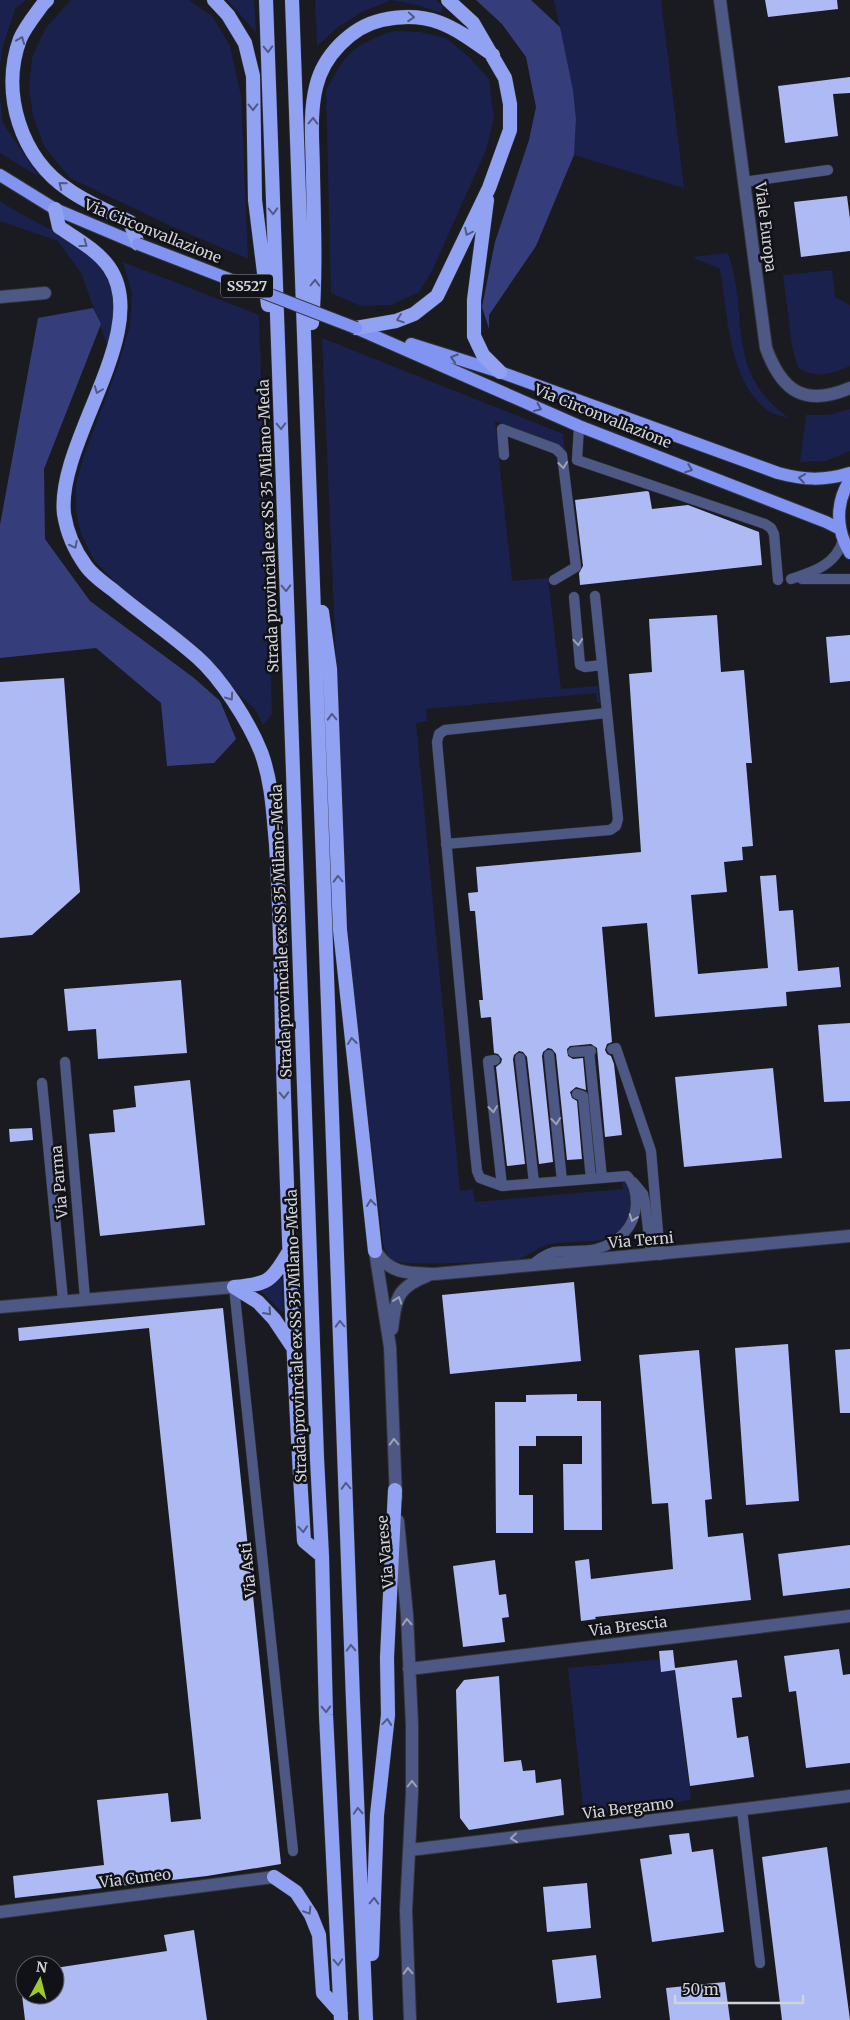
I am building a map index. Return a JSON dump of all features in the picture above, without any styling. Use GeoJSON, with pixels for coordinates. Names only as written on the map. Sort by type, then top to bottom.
{"type":"FeatureCollection","features":[{"type":"Feature","properties":{"kind":"highway"},"geometry":{"type":"LineString","coordinates":[[47,0],[42,4],[20,38],[12,74],[14,112],[27,145],[49,174],[69,190],[130,222],[138,244]]}},
{"type":"Feature","properties":{"kind":"highway"},"geometry":{"type":"LineString","coordinates":[[214,0],[228,15],[245,43],[252,76],[255,200],[280,398]]}},
{"type":"Feature","properties":{"kind":"highway","name":"Strada provinciale ex SS 35 Milano-Meda"},"geometry":{"type":"LineString","coordinates":[[266,0],[316,1438],[322,1556],[326,1715],[341,2017]]}},
{"type":"Feature","properties":{"kind":"highway"},"geometry":{"type":"LineString","coordinates":[[292,0],[352,1691],[368,2020]]}},
{"type":"Feature","properties":{"kind":"highway"},"geometry":{"type":"LineString","coordinates":[[356,328],[396,321],[414,314],[437,296],[489,188],[510,130],[510,104],[506,78],[473,23],[448,0]]}},
{"type":"Feature","properties":{"kind":"highway"},"geometry":{"type":"LineString","coordinates":[[306,401],[314,290],[312,118],[316,87],[322,70],[337,47],[355,31],[374,22],[401,16],[428,18],[457,29],[493,55]]}},
{"type":"Feature","properties":{"kind":"highway"},"geometry":{"type":"LineString","coordinates":[[489,188],[474,300],[474,336],[483,355],[500,372]]}},
{"type":"Feature","properties":{"kind":"highway"},"geometry":{"type":"LineString","coordinates":[[55,209],[58,226],[90,248],[108,265],[116,280],[120,295],[119,324],[109,362],[72,457],[64,487],[64,514],[71,541],[88,569],[200,659],[231,696],[260,750],[272,788],[279,888],[288,1252],[304,1541],[322,1556]]}},
{"type":"Feature","properties":{"kind":"highway"},"geometry":{"type":"LineString","coordinates":[[312,540],[330,669],[340,930],[376,1251]]}},
{"type":"Feature","properties":{"kind":"highway"},"geometry":{"type":"LineString","coordinates":[[234,1287],[261,1284],[276,1274],[288,1252]]}},
{"type":"Feature","properties":{"kind":"highway"},"geometry":{"type":"LineString","coordinates":[[234,1287],[258,1302],[274,1319],[293,1347]]}},
{"type":"Feature","properties":{"kind":"highway"},"geometry":{"type":"LineString","coordinates":[[368,2020],[377,1814],[388,1715],[387,1650],[396,1490]]}},
{"type":"Feature","properties":{"kind":"highway"},"geometry":{"type":"LineString","coordinates":[[274,1877],[296,1892],[311,1915],[319,1935],[323,1993],[341,2017]]}},
{"type":"Feature","properties":{"kind":"main road","name":"Via Circonvallazione"},"geometry":{"type":"LineString","coordinates":[[0,175],[55,209],[138,244],[356,328],[579,426],[826,522],[842,535]]}},
{"type":"Feature","properties":{"kind":"main road","name":"Via Circonvallazione"},"geometry":{"type":"LineString","coordinates":[[356,328],[500,372],[778,473],[810,480],[850,473]]}},
{"type":"Feature","properties":{"kind":"main road"},"geometry":{"type":"LineString","coordinates":[[850,480],[839,508],[842,535],[850,553]]}},
{"type":"Feature","properties":{"kind":"street","name":"Viale Europa"},"geometry":{"type":"LineString","coordinates":[[720,0],[766,348],[773,367],[784,383],[799,393],[808,396],[834,395],[850,388]]}},
{"type":"Feature","properties":{"kind":"street"},"geometry":{"type":"LineString","coordinates":[[0,297],[44,293]]}},
{"type":"Feature","properties":{"kind":"street","name":"Via Terni"},"geometry":{"type":"LineString","coordinates":[[435,1274],[850,1236]]}},
{"type":"Feature","properties":{"kind":"street"},"geometry":{"type":"LineString","coordinates":[[376,1251],[383,1263],[395,1270],[435,1274]]}},
{"type":"Feature","properties":{"kind":"street","name":"Via Varese"},"geometry":{"type":"LineString","coordinates":[[376,1251],[390,1347],[396,1490],[407,1615],[412,1793],[406,1910],[410,2020]]}},
{"type":"Feature","properties":{"kind":"street"},"geometry":{"type":"LineString","coordinates":[[390,1347],[394,1311],[400,1293],[412,1282],[435,1274]]}},
{"type":"Feature","properties":{"kind":"street"},"geometry":{"type":"LineString","coordinates":[[0,1307],[86,1298],[234,1287]]}},
{"type":"Feature","properties":{"kind":"street","name":"Via Brescia"},"geometry":{"type":"LineString","coordinates":[[409,1669],[850,1616]]}},
{"type":"Feature","properties":{"kind":"street","name":"Via Bergamo"},"geometry":{"type":"LineString","coordinates":[[410,1850],[563,1833],[850,1796]]}},
{"type":"Feature","properties":{"kind":"street","name":"Via Cuneo"},"geometry":{"type":"LineString","coordinates":[[0,1912],[274,1877]]}},
{"type":"Feature","properties":{"kind":"lane"},"geometry":{"type":"LineString","coordinates":[[744,182],[828,170]]}},
{"type":"Feature","properties":{"kind":"lane"},"geometry":{"type":"LineString","coordinates":[[579,426],[577,460],[765,524],[771,528],[774,534],[778,580]]}},
{"type":"Feature","properties":{"kind":"lane"},"geometry":{"type":"LineString","coordinates":[[504,455],[502,429],[556,449],[562,455],[576,567],[554,580]]}},
{"type":"Feature","properties":{"kind":"lane"},"geometry":{"type":"LineString","coordinates":[[842,535],[838,553],[823,567],[791,579],[850,579]]}},
{"type":"Feature","properties":{"kind":"lane"},"geometry":{"type":"LineString","coordinates":[[446,844],[610,830],[616,826],[618,820],[595,596]]}},
{"type":"Feature","properties":{"kind":"lane"},"geometry":{"type":"LineString","coordinates":[[574,597],[580,665],[585,667],[602,665]]}},
{"type":"Feature","properties":{"kind":"lane"},"geometry":{"type":"LineString","coordinates":[[606,713],[445,730],[439,734],[437,742],[446,844],[477,1171],[480,1178],[502,1186],[626,1176],[643,1194],[655,1255]]}},
{"type":"Feature","properties":{"kind":"lane"},"geometry":{"type":"LineString","coordinates":[[612,1049],[616,1048],[651,1151],[655,1255]]}},
{"type":"Feature","properties":{"kind":"lane"},"geometry":{"type":"LineString","coordinates":[[573,1052],[590,1051],[602,1178]]}},
{"type":"Feature","properties":{"kind":"lane"},"geometry":{"type":"LineString","coordinates":[[548,1055],[554,1087],[562,1181]]}},
{"type":"Feature","properties":{"kind":"lane"},"geometry":{"type":"LineString","coordinates":[[520,1058],[534,1183]]}},
{"type":"Feature","properties":{"kind":"lane"},"geometry":{"type":"LineString","coordinates":[[491,1060],[502,1186]]}},
{"type":"Feature","properties":{"kind":"lane","name":"Via Parma"},"geometry":{"type":"LineString","coordinates":[[65,1062],[86,1298]]}},
{"type":"Feature","properties":{"kind":"lane","name":"Via Parma"},"geometry":{"type":"LineString","coordinates":[[42,1083],[63,1300]]}},
{"type":"Feature","properties":{"kind":"lane"},"geometry":{"type":"LineString","coordinates":[[577,1094],[583,1096],[591,1179]]}},
{"type":"Feature","properties":{"kind":"lane"},"geometry":{"type":"LineString","coordinates":[[531,1266],[553,1252],[595,1249],[613,1242],[628,1230],[636,1213],[636,1200],[632,1181]]}},
{"type":"Feature","properties":{"kind":"lane","name":"Via Asti"},"geometry":{"type":"LineString","coordinates":[[234,1287],[293,1850]]}},
{"type":"Feature","properties":{"kind":"lane"},"geometry":{"type":"LineString","coordinates":[[742,1810],[760,1962]]}},
{"type":"Feature","properties":{"kind":"lane"},"geometry":{"type":"LineString","coordinates":[[409,2001],[414,2020]]}},
{"type":"Feature","properties":{"kind":"shaded area"},"geometry":{"type":"Polygon","coordinates":[[[0,0],[26,0],[15,9],[3,46],[0,67],[0,0]]]}},
{"type":"Feature","properties":{"kind":"shaded area"},"geometry":{"type":"Polygon","coordinates":[[[71,0],[189,0],[213,17],[230,46],[241,96],[248,259],[173,227],[70,178],[44,146],[33,116],[29,88],[32,58],[45,29],[71,0]]]}},
{"type":"Feature","properties":{"kind":"shaded area"},"geometry":{"type":"Polygon","coordinates":[[[227,0],[254,0],[256,32],[227,0]]]}},
{"type":"Feature","properties":{"kind":"shaded area"},"geometry":{"type":"Polygon","coordinates":[[[315,0],[391,0],[362,12],[338,27],[317,46],[315,0]]]}},
{"type":"Feature","properties":{"kind":"shaded area"},"geometry":{"type":"Polygon","coordinates":[[[391,0],[436,0],[443,6],[441,13],[418,5],[391,0]]]}},
{"type":"Feature","properties":{"kind":"shaded area"},"geometry":{"type":"Polygon","coordinates":[[[476,0],[531,0],[560,27],[573,90],[576,119],[574,155],[536,246],[489,315],[489,329],[482,307],[495,242],[529,140],[536,107],[526,57],[502,24],[476,0]]]}},
{"type":"Feature","properties":{"kind":"shaded area"},"geometry":{"type":"Polygon","coordinates":[[[554,0],[661,0],[684,188],[574,155],[576,119],[573,90],[554,0]]]}},
{"type":"Feature","properties":{"kind":"shaded area"},"geometry":{"type":"Polygon","coordinates":[[[393,31],[420,32],[446,38],[468,56],[489,79],[494,118],[486,150],[432,271],[419,292],[391,305],[361,306],[331,293],[326,91],[339,67],[352,52],[368,41],[393,31]]]}},
{"type":"Feature","properties":{"kind":"shaded area"},"geometry":{"type":"Polygon","coordinates":[[[0,96],[3,123],[39,177],[0,153],[0,96]]]}},
{"type":"Feature","properties":{"kind":"shaded area"},"geometry":{"type":"Polygon","coordinates":[[[0,201],[82,249],[107,276],[114,300],[114,313],[108,347],[81,273],[58,241],[0,221],[0,201]]]}},
{"type":"Feature","properties":{"kind":"shaded area"},"geometry":{"type":"Polygon","coordinates":[[[728,253],[738,299],[746,362],[755,381],[768,400],[789,418],[767,410],[754,397],[744,382],[732,345],[720,269],[692,257],[728,253]]]}},
{"type":"Feature","properties":{"kind":"shaded area"},"geometry":{"type":"Polygon","coordinates":[[[123,262],[259,315],[272,714],[263,725],[255,709],[235,690],[200,649],[119,586],[94,560],[81,534],[76,510],[76,484],[83,458],[118,366],[130,325],[132,293],[123,262]]]}},
{"type":"Feature","properties":{"kind":"shaded area"},"geometry":{"type":"Polygon","coordinates":[[[832,270],[835,297],[850,305],[850,366],[830,373],[818,374],[798,368],[792,346],[783,275],[832,270]]]}},
{"type":"Feature","properties":{"kind":"shaded area"},"geometry":{"type":"Polygon","coordinates":[[[93,308],[101,324],[44,469],[45,539],[90,601],[194,678],[220,701],[236,739],[214,763],[167,766],[161,703],[96,648],[0,658],[0,525],[38,318],[93,308]]]}},
{"type":"Feature","properties":{"kind":"shaded area"},"geometry":{"type":"Polygon","coordinates":[[[322,338],[563,434],[565,453],[558,445],[495,421],[512,581],[548,578],[561,689],[598,686],[600,703],[597,703],[596,693],[426,709],[427,721],[416,723],[460,1191],[473,1189],[475,1202],[623,1189],[621,1173],[630,1191],[632,1201],[631,1212],[627,1225],[619,1233],[609,1238],[547,1245],[520,1259],[435,1263],[394,1261],[388,1255],[383,1242],[358,1034],[348,932],[322,338]]]}},
{"type":"Feature","properties":{"kind":"shaded area"},"geometry":{"type":"Polygon","coordinates":[[[850,409],[850,451],[826,461],[800,462],[806,415],[829,415],[850,409]]]}},
{"type":"Feature","properties":{"kind":"shaded area"},"geometry":{"type":"Polygon","coordinates":[[[282,1279],[282,1312],[261,1291],[272,1286],[282,1279]]]}},
{"type":"Feature","properties":{"kind":"shaded area"},"geometry":{"type":"Polygon","coordinates":[[[673,1658],[691,1800],[584,1816],[568,1668],[673,1658]]]}},
{"type":"Feature","properties":{"kind":"building"},"geometry":{"type":"Polygon","coordinates":[[[765,0],[837,0],[838,9],[768,17],[765,0]]]}},
{"type":"Feature","properties":{"kind":"building"},"geometry":{"type":"Polygon","coordinates":[[[850,77],[850,93],[833,94],[838,136],[785,143],[778,86],[850,77]]]}},
{"type":"Feature","properties":{"kind":"building"},"geometry":{"type":"Polygon","coordinates":[[[847,196],[850,219],[850,251],[801,257],[794,202],[847,196]]]}},
{"type":"Feature","properties":{"kind":"building"},"geometry":{"type":"Polygon","coordinates":[[[649,492],[652,509],[688,505],[759,532],[762,565],[580,585],[579,573],[583,566],[575,500],[649,492]]]}},
{"type":"Feature","properties":{"kind":"building"},"geometry":{"type":"Polygon","coordinates":[[[717,615],[721,672],[744,670],[752,763],[746,763],[753,846],[742,847],[743,860],[724,862],[727,892],[691,895],[698,974],[768,968],[760,876],[776,875],[779,911],[793,910],[798,971],[839,967],[841,987],[786,992],[787,1006],[655,1017],[647,923],[602,927],[612,1042],[607,1044],[605,1050],[611,1056],[614,1064],[622,1135],[605,1137],[597,1048],[591,1044],[570,1046],[567,1049],[568,1056],[573,1059],[583,1058],[586,1090],[576,1087],[570,1092],[572,1098],[577,1101],[582,1159],[567,1160],[556,1054],[552,1049],[548,1048],[543,1052],[542,1056],[553,1162],[539,1164],[527,1057],[523,1052],[519,1051],[514,1055],[513,1059],[525,1164],[507,1166],[496,1067],[501,1063],[502,1059],[498,1054],[494,1053],[491,1017],[481,1018],[479,1000],[483,1000],[475,911],[470,911],[468,893],[478,892],[476,867],[641,852],[629,674],[652,672],[649,619],[717,615]]]}},
{"type":"Feature","properties":{"kind":"building"},"geometry":{"type":"Polygon","coordinates":[[[850,635],[850,681],[830,683],[826,637],[850,635]]]}},
{"type":"Feature","properties":{"kind":"building"},"geometry":{"type":"Polygon","coordinates":[[[64,678],[80,892],[32,935],[0,938],[0,682],[64,678]]]}},
{"type":"Feature","properties":{"kind":"building"},"geometry":{"type":"Polygon","coordinates":[[[181,980],[187,1053],[98,1059],[96,1029],[68,1031],[64,989],[181,980]]]}},
{"type":"Feature","properties":{"kind":"building"},"geometry":{"type":"Polygon","coordinates":[[[850,1023],[850,1101],[824,1102],[818,1025],[850,1023]]]}},
{"type":"Feature","properties":{"kind":"building"},"geometry":{"type":"Polygon","coordinates":[[[773,1068],[782,1158],[684,1167],[675,1077],[773,1068]]]}},
{"type":"Feature","properties":{"kind":"building"},"geometry":{"type":"Polygon","coordinates":[[[190,1080],[205,1225],[100,1236],[89,1134],[115,1132],[113,1110],[136,1107],[134,1086],[190,1080]]]}},
{"type":"Feature","properties":{"kind":"building"},"geometry":{"type":"Polygon","coordinates":[[[32,1128],[33,1140],[10,1142],[9,1129],[32,1128]]]}},
{"type":"Feature","properties":{"kind":"building"},"geometry":{"type":"Polygon","coordinates":[[[574,1282],[581,1361],[450,1374],[442,1295],[574,1282]]]}},
{"type":"Feature","properties":{"kind":"building"},"geometry":{"type":"Polygon","coordinates":[[[223,1308],[281,1864],[207,1876],[15,1898],[13,1876],[104,1865],[97,1800],[168,1793],[171,1822],[201,1819],[149,1328],[19,1341],[18,1328],[223,1308]]]}},
{"type":"Feature","properties":{"kind":"building"},"geometry":{"type":"Polygon","coordinates":[[[788,1344],[799,1501],[746,1505],[735,1348],[788,1344]]]}},
{"type":"Feature","properties":{"kind":"building"},"geometry":{"type":"Polygon","coordinates":[[[850,1349],[850,1413],[840,1413],[835,1350],[850,1349]]]}},
{"type":"Feature","properties":{"kind":"building"},"geometry":{"type":"Polygon","coordinates":[[[699,1350],[712,1499],[705,1500],[708,1537],[743,1533],[751,1600],[595,1617],[596,1619],[581,1621],[575,1561],[589,1559],[591,1579],[673,1569],[668,1503],[652,1504],[639,1355],[699,1350]]]}},
{"type":"Feature","properties":{"kind":"building"},"geometry":{"type":"Polygon","coordinates":[[[577,1394],[577,1401],[601,1401],[602,1530],[564,1530],[563,1464],[582,1464],[582,1436],[536,1436],[536,1446],[519,1446],[519,1495],[533,1495],[533,1533],[496,1533],[495,1402],[526,1402],[526,1395],[577,1394]]]}},
{"type":"Feature","properties":{"kind":"building"},"geometry":{"type":"Polygon","coordinates":[[[850,1545],[850,1588],[783,1596],[778,1554],[850,1545]]]}},
{"type":"Feature","properties":{"kind":"building"},"geometry":{"type":"Polygon","coordinates":[[[495,1560],[499,1595],[506,1594],[509,1617],[502,1618],[505,1642],[463,1647],[453,1566],[495,1560]]]}},
{"type":"Feature","properties":{"kind":"building"},"geometry":{"type":"Polygon","coordinates":[[[839,1649],[843,1675],[850,1674],[850,1763],[806,1768],[796,1691],[789,1692],[784,1656],[839,1649]]]}},
{"type":"Feature","properties":{"kind":"building"},"geometry":{"type":"Polygon","coordinates":[[[673,1650],[675,1668],[737,1660],[742,1697],[732,1698],[737,1738],[748,1736],[754,1777],[690,1786],[675,1670],[661,1672],[659,1651],[673,1650]]]}},
{"type":"Feature","properties":{"kind":"building"},"geometry":{"type":"Polygon","coordinates":[[[499,1676],[504,1762],[521,1760],[523,1771],[535,1770],[536,1783],[561,1779],[564,1815],[469,1830],[460,1818],[456,1690],[464,1680],[499,1676]]]}},
{"type":"Feature","properties":{"kind":"building"},"geometry":{"type":"Polygon","coordinates":[[[689,1833],[692,1852],[713,1849],[724,1932],[652,1942],[640,1859],[672,1854],[669,1835],[689,1833]]]}},
{"type":"Feature","properties":{"kind":"building"},"geometry":{"type":"Polygon","coordinates":[[[827,1847],[850,2020],[782,2020],[762,1857],[827,1847]]]}},
{"type":"Feature","properties":{"kind":"building"},"geometry":{"type":"Polygon","coordinates":[[[587,1883],[591,1928],[547,1932],[543,1887],[587,1883]]]}},
{"type":"Feature","properties":{"kind":"building"},"geometry":{"type":"Polygon","coordinates":[[[194,1930],[207,2020],[25,2020],[23,2005],[65,2005],[65,1966],[167,1951],[164,1935],[194,1930]]]}},
{"type":"Feature","properties":{"kind":"building"},"geometry":{"type":"Polygon","coordinates":[[[596,1955],[601,1998],[557,2003],[552,1960],[596,1955]]]}},
{"type":"Feature","properties":{"kind":"building"},"geometry":{"type":"Polygon","coordinates":[[[725,1982],[730,2020],[670,2020],[666,1988],[725,1982]]]}}]}
